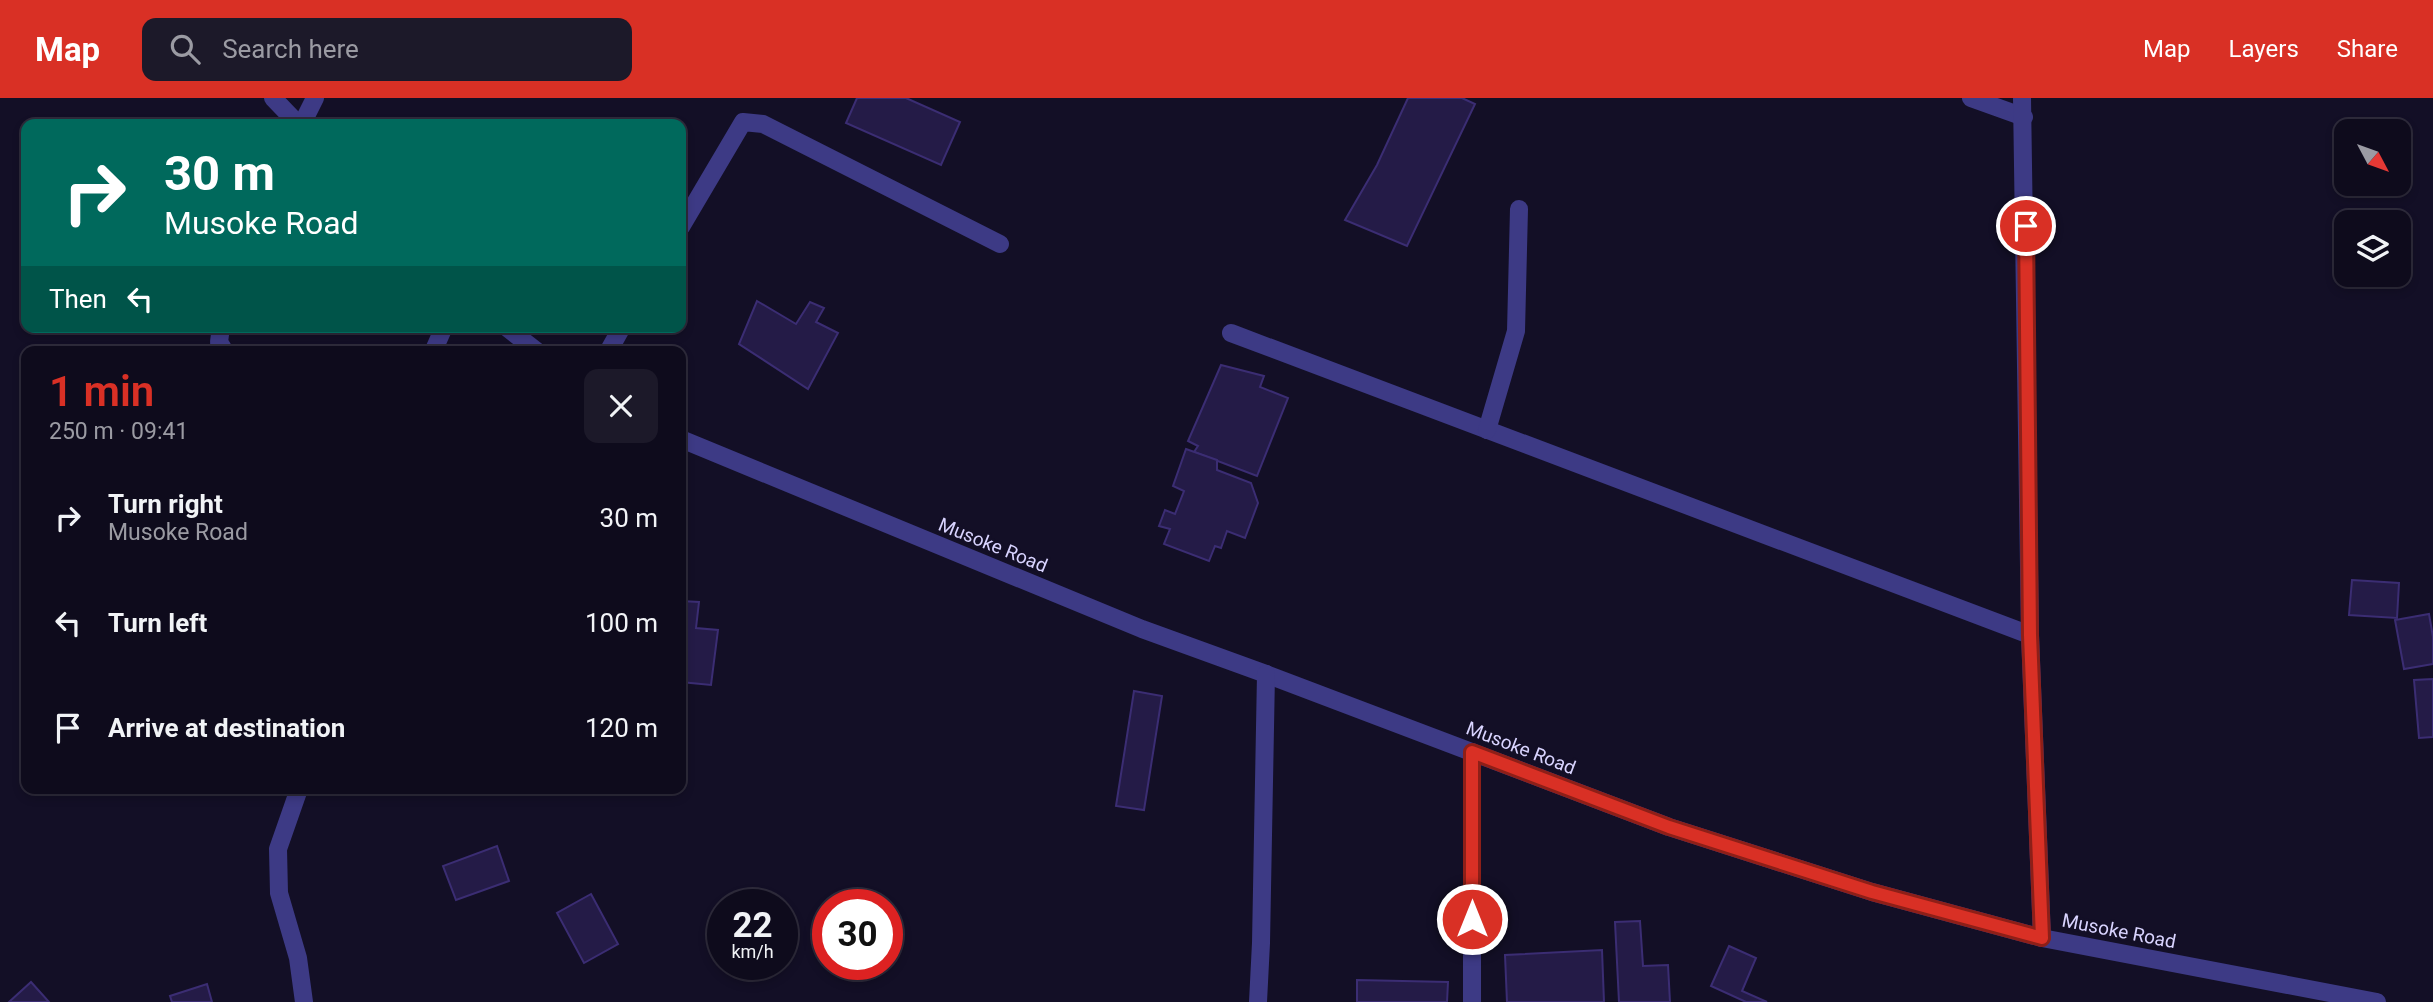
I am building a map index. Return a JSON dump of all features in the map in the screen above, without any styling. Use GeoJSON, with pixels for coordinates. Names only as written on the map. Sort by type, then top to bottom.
{"type":"FeatureCollection","features":[{"type":"Feature","properties":{"kind":"street"},"geometry":{"type":"LineString","coordinates":[[273,98],[295,119]]}},
{"type":"Feature","properties":{"kind":"street"},"geometry":{"type":"LineString","coordinates":[[303,119],[315,98]]}},
{"type":"Feature","properties":{"kind":"street"},"geometry":{"type":"LineString","coordinates":[[1971,98],[2024,117]]}},
{"type":"Feature","properties":{"kind":"street"},"geometry":{"type":"LineString","coordinates":[[2022,98],[2030,635],[2042,938]]}},
{"type":"Feature","properties":{"kind":"street"},"geometry":{"type":"LineString","coordinates":[[686,219],[743,122],[763,124],[1000,244]]}},
{"type":"Feature","properties":{"kind":"street"},"geometry":{"type":"LineString","coordinates":[[1487,430],[1516,331],[1519,209]]}},
{"type":"Feature","properties":{"kind":"street"},"geometry":{"type":"LineString","coordinates":[[514,333],[530,346]]}},
{"type":"Feature","properties":{"kind":"street"},"geometry":{"type":"LineString","coordinates":[[1231,333],[2030,635]]}},
{"type":"Feature","properties":{"kind":"street","name":"Musoke Road"},"geometry":{"type":"LineString","coordinates":[[686,441],[1142,629],[1669,827],[1872,892],[2042,938],[2377,1002]]}},
{"type":"Feature","properties":{"kind":"street"},"geometry":{"type":"LineString","coordinates":[[1258,1002],[1262,930],[1266,674]]}},
{"type":"Feature","properties":{"kind":"street"},"geometry":{"type":"LineString","coordinates":[[1472,752],[1472,1002]]}},
{"type":"Feature","properties":{"kind":"street"},"geometry":{"type":"LineString","coordinates":[[297,794],[278,849],[279,892],[298,958],[304,1002]]}},
{"type":"Feature","properties":{"kind":"building"},"geometry":{"type":"Polygon","coordinates":[[[857,98],[906,98],[960,122],[941,165],[846,123],[857,98]]]}},
{"type":"Feature","properties":{"kind":"building"},"geometry":{"type":"Polygon","coordinates":[[[1408,98],[1462,98],[1475,104],[1407,246],[1345,220],[1377,165],[1408,98]]]}},
{"type":"Feature","properties":{"kind":"building"},"geometry":{"type":"Polygon","coordinates":[[[757,301],[796,324],[810,302],[824,308],[816,322],[838,333],[808,389],[739,344],[757,301]]]}},
{"type":"Feature","properties":{"kind":"building"},"geometry":{"type":"Polygon","coordinates":[[[1221,365],[1264,376],[1260,387],[1288,398],[1257,476],[1194,452],[1198,446],[1188,441],[1221,365]]]}},
{"type":"Feature","properties":{"kind":"building"},"geometry":{"type":"Polygon","coordinates":[[[1186,449],[1217,460],[1217,470],[1251,483],[1258,503],[1245,538],[1227,531],[1221,548],[1215,546],[1209,561],[1164,544],[1170,529],[1159,526],[1165,510],[1175,514],[1184,491],[1173,486],[1186,449]]]}},
{"type":"Feature","properties":{"kind":"building"},"geometry":{"type":"Polygon","coordinates":[[[2352,580],[2399,583],[2397,618],[2349,615],[2352,580]]]}},
{"type":"Feature","properties":{"kind":"building"},"geometry":{"type":"Polygon","coordinates":[[[686,601],[699,602],[696,628],[718,630],[711,685],[686,682],[686,601]]]}},
{"type":"Feature","properties":{"kind":"building"},"geometry":{"type":"Polygon","coordinates":[[[2429,614],[2433,637],[2433,664],[2404,669],[2395,620],[2429,614]]]}},
{"type":"Feature","properties":{"kind":"building"},"geometry":{"type":"Polygon","coordinates":[[[2433,679],[2433,737],[2419,738],[2414,680],[2433,679]]]}},
{"type":"Feature","properties":{"kind":"building"},"geometry":{"type":"Polygon","coordinates":[[[1134,691],[1162,696],[1144,810],[1116,806],[1134,691]]]}},
{"type":"Feature","properties":{"kind":"building"},"geometry":{"type":"Polygon","coordinates":[[[497,846],[509,881],[456,900],[443,866],[497,846]]]}},
{"type":"Feature","properties":{"kind":"building"},"geometry":{"type":"Polygon","coordinates":[[[591,894],[618,944],[584,963],[557,913],[591,894]]]}},
{"type":"Feature","properties":{"kind":"building"},"geometry":{"type":"Polygon","coordinates":[[[1640,921],[1643,966],[1668,965],[1670,1002],[1619,1002],[1615,922],[1640,921]]]}},
{"type":"Feature","properties":{"kind":"building"},"geometry":{"type":"Polygon","coordinates":[[[1729,946],[1756,958],[1742,991],[1767,1002],[1746,1002],[1711,986],[1729,946]]]}},
{"type":"Feature","properties":{"kind":"building"},"geometry":{"type":"Polygon","coordinates":[[[1602,950],[1604,1002],[1507,1002],[1505,955],[1602,950]]]}},
{"type":"Feature","properties":{"kind":"building"},"geometry":{"type":"Polygon","coordinates":[[[1357,980],[1448,982],[1447,1002],[1357,1002],[1357,980]]]}},
{"type":"Feature","properties":{"kind":"building"},"geometry":{"type":"Polygon","coordinates":[[[31,982],[49,1002],[9,1002],[31,982]]]}},
{"type":"Feature","properties":{"kind":"building"},"geometry":{"type":"Polygon","coordinates":[[[207,984],[212,1002],[172,1002],[170,996],[207,984]]]}},
{"type":"Feature","properties":{"kind":"route"},"geometry":{"type":"LineString","coordinates":[[1472,919],[1472,752],[1669,827],[1872,892],[2042,938],[2030,635],[2026,226]]}}]}
